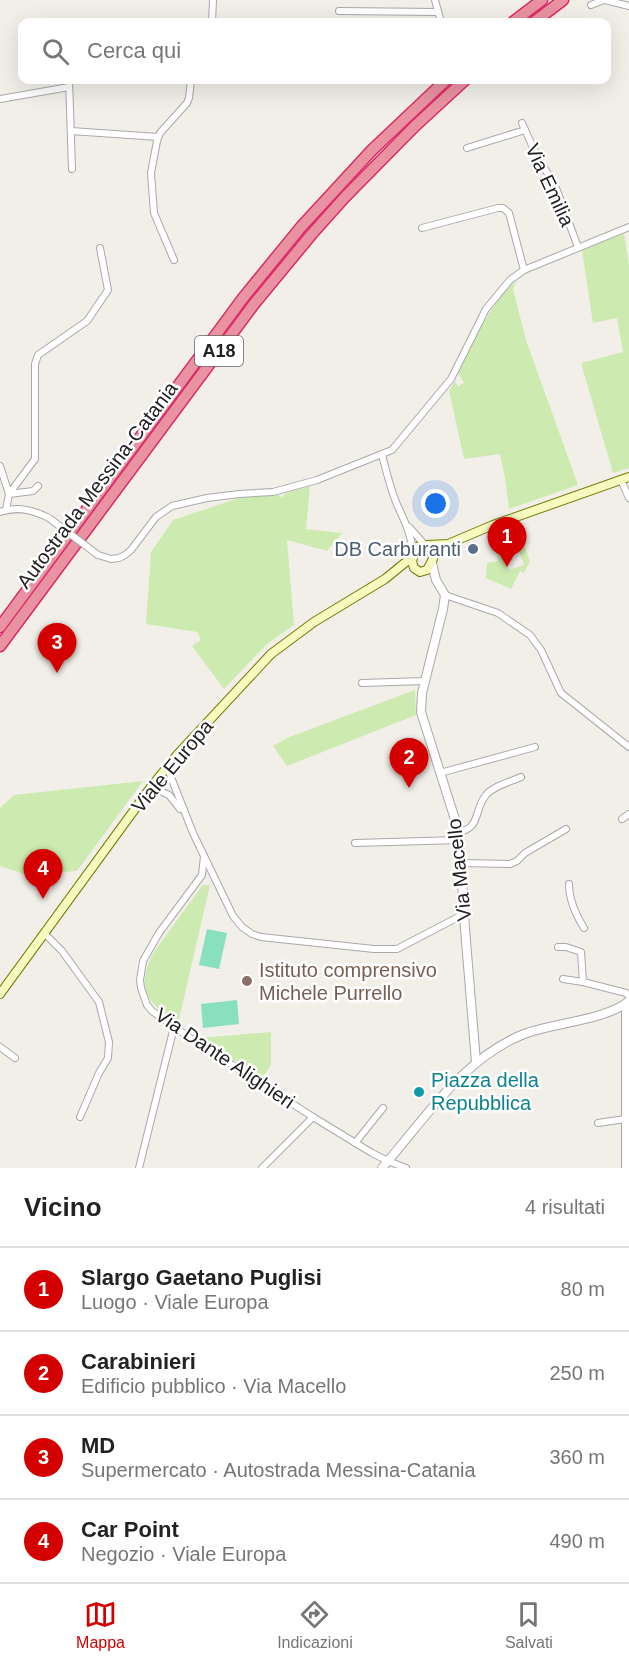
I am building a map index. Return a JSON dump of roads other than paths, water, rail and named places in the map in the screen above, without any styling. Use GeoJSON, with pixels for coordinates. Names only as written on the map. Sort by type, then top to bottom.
{"type":"FeatureCollection","features":[{"type":"Feature","properties":{"kind":"highway"},"geometry":{"type":"LineString","coordinates":[[518,18],[542,0]]}},
{"type":"Feature","properties":{"kind":"highway"},"geometry":{"type":"LineString","coordinates":[[539,18],[563,0]]}},
{"type":"Feature","properties":{"kind":"highway","name":"Autostrada Messina-Catania"},"geometry":{"type":"LineString","coordinates":[[0,627],[243,298],[301,227],[357,165],[442,84]]}},
{"type":"Feature","properties":{"kind":"highway","name":"Autostrada Messina-Catania"},"geometry":{"type":"LineString","coordinates":[[0,646],[254,304],[345,196],[461,84]]}},
{"type":"Feature","properties":{"kind":"highway"},"geometry":{"type":"LineString","coordinates":[[0,637],[163,417],[278,256]]}},
{"type":"Feature","properties":{"kind":"main road"},"geometry":{"type":"LineString","coordinates":[[418,571],[412,566],[417,547],[448,544],[493,525],[625,479]]}},
{"type":"Feature","properties":{"kind":"main road"},"geometry":{"type":"LineString","coordinates":[[432,561],[448,544]]}},
{"type":"Feature","properties":{"kind":"main road"},"geometry":{"type":"LineString","coordinates":[[385,579],[405,572],[428,570],[433,552],[426,545]]}},
{"type":"Feature","properties":{"kind":"main road"},"geometry":{"type":"LineString","coordinates":[[385,579],[413,556]]}},
{"type":"Feature","properties":{"kind":"main road","name":"Viale Europa"},"geometry":{"type":"LineString","coordinates":[[0,994],[151,787],[271,654],[314,622],[385,579]]}},
{"type":"Feature","properties":{"kind":"street"},"geometry":{"type":"LineString","coordinates":[[212,18],[213,0]]}},
{"type":"Feature","properties":{"kind":"street"},"geometry":{"type":"LineString","coordinates":[[435,0],[439,18]]}},
{"type":"Feature","properties":{"kind":"street"},"geometry":{"type":"LineString","coordinates":[[591,5],[604,0],[629,6]]}},
{"type":"Feature","properties":{"kind":"street"},"geometry":{"type":"LineString","coordinates":[[339,11],[437,12]]}},
{"type":"Feature","properties":{"kind":"street"},"geometry":{"type":"LineString","coordinates":[[174,260],[154,213],[151,173],[158,137],[165,126],[187,103],[191,84]]}},
{"type":"Feature","properties":{"kind":"street"},"geometry":{"type":"LineString","coordinates":[[0,99],[69,87],[72,169]]}},
{"type":"Feature","properties":{"kind":"street","name":"Via Emilia"},"geometry":{"type":"LineString","coordinates":[[467,148],[524,126],[534,150],[556,188],[578,247]]}},
{"type":"Feature","properties":{"kind":"street"},"geometry":{"type":"LineString","coordinates":[[71,131],[158,137]]}},
{"type":"Feature","properties":{"kind":"street"},"geometry":{"type":"LineString","coordinates":[[423,228],[502,208],[509,213],[524,270]]}},
{"type":"Feature","properties":{"kind":"street"},"geometry":{"type":"LineString","coordinates":[[100,248],[108,290],[87,321],[38,355],[35,364],[35,459],[9,494],[3,511],[25,509],[37,512],[49,518],[98,555],[111,559],[125,555],[156,517],[180,503],[239,494],[273,492],[317,480],[392,450],[451,379],[486,309],[510,280],[524,270],[629,227]]}},
{"type":"Feature","properties":{"kind":"street"},"geometry":{"type":"LineString","coordinates":[[382,455],[398,508],[413,544],[413,556]]}},
{"type":"Feature","properties":{"kind":"street"},"geometry":{"type":"LineString","coordinates":[[0,466],[9,494]]}},
{"type":"Feature","properties":{"kind":"street"},"geometry":{"type":"LineString","coordinates":[[625,479],[629,498]]}},
{"type":"Feature","properties":{"kind":"street"},"geometry":{"type":"LineString","coordinates":[[9,494],[33,491],[38,486]]}},
{"type":"Feature","properties":{"kind":"street"},"geometry":{"type":"LineString","coordinates":[[407,525],[426,545]]}},
{"type":"Feature","properties":{"kind":"street"},"geometry":{"type":"LineString","coordinates":[[432,561],[436,580],[445,594],[498,613],[530,635],[541,650],[561,693],[567,700],[629,747]]}},
{"type":"Feature","properties":{"kind":"street"},"geometry":{"type":"LineString","coordinates":[[418,571],[436,580]]}},
{"type":"Feature","properties":{"kind":"street","name":"Via Macello"},"geometry":{"type":"LineString","coordinates":[[445,594],[424,681],[421,712],[459,836],[476,1062]]}},
{"type":"Feature","properties":{"kind":"street"},"geometry":{"type":"LineString","coordinates":[[362,683],[424,681]]}},
{"type":"Feature","properties":{"kind":"street"},"geometry":{"type":"LineString","coordinates":[[440,773],[535,747]]}},
{"type":"Feature","properties":{"kind":"street"},"geometry":{"type":"LineString","coordinates":[[167,768],[187,819],[233,916],[252,934],[273,939],[396,950],[464,914]]}},
{"type":"Feature","properties":{"kind":"street"},"geometry":{"type":"LineString","coordinates":[[355,843],[459,836],[474,824],[484,796],[490,790],[521,777]]}},
{"type":"Feature","properties":{"kind":"street"},"geometry":{"type":"LineString","coordinates":[[151,787],[169,795],[187,819]]}},
{"type":"Feature","properties":{"kind":"street"},"geometry":{"type":"LineString","coordinates":[[622,819],[629,814]]}},
{"type":"Feature","properties":{"kind":"street"},"geometry":{"type":"LineString","coordinates":[[461,863],[510,864],[566,829]]}},
{"type":"Feature","properties":{"kind":"street","name":"Via Dante Alighieri"},"geometry":{"type":"LineString","coordinates":[[204,856],[202,875],[159,933],[141,969],[141,988],[147,1005],[174,1027],[355,1143],[385,1165],[406,1168]]}},
{"type":"Feature","properties":{"kind":"street"},"geometry":{"type":"LineString","coordinates":[[195,885],[204,879],[215,879]]}},
{"type":"Feature","properties":{"kind":"street"},"geometry":{"type":"LineString","coordinates":[[569,884],[571,899],[584,928]]}},
{"type":"Feature","properties":{"kind":"street"},"geometry":{"type":"LineString","coordinates":[[44,933],[62,951],[99,1002],[109,1042],[108,1058],[99,1073],[80,1118]]}},
{"type":"Feature","properties":{"kind":"street"},"geometry":{"type":"LineString","coordinates":[[558,947],[571,948],[580,952],[582,982]]}},
{"type":"Feature","properties":{"kind":"street"},"geometry":{"type":"LineString","coordinates":[[563,979],[626,993],[628,1000],[626,1168]]}},
{"type":"Feature","properties":{"kind":"street"},"geometry":{"type":"LineString","coordinates":[[385,1165],[430,1110],[476,1062],[501,1045],[525,1034],[605,1013],[628,1000]]}},
{"type":"Feature","properties":{"kind":"street"},"geometry":{"type":"LineString","coordinates":[[139,1168],[174,1027]]}},
{"type":"Feature","properties":{"kind":"street"},"geometry":{"type":"LineString","coordinates":[[0,1047],[15,1058]]}},
{"type":"Feature","properties":{"kind":"street"},"geometry":{"type":"LineString","coordinates":[[355,1143],[383,1108]]}},
{"type":"Feature","properties":{"kind":"street"},"geometry":{"type":"LineString","coordinates":[[598,1123],[626,1115]]}},
{"type":"Feature","properties":{"kind":"street"},"geometry":{"type":"LineString","coordinates":[[262,1168],[313,1117]]}},
{"type":"Feature","properties":{"kind":"place","name":"DB Carburanti"},"geometry":{"type":"Point","coordinates":[473,549]}},
{"type":"Feature","properties":{"kind":"place","name":"Slargo Gaetano Puglisi"},"geometry":{"type":"Point","coordinates":[507,567]}},
{"type":"Feature","properties":{"kind":"place","name":"MD"},"geometry":{"type":"Point","coordinates":[57,673]}},
{"type":"Feature","properties":{"kind":"place","name":"Carabinieri"},"geometry":{"type":"Point","coordinates":[409,788]}},
{"type":"Feature","properties":{"kind":"place","name":"Car Point"},"geometry":{"type":"Point","coordinates":[43,899]}},
{"type":"Feature","properties":{"kind":"place","name":"Istituto comprensivo Michele Purrello"},"geometry":{"type":"Point","coordinates":[247,981]}},
{"type":"Feature","properties":{"kind":"place","name":"Piazza della Repubblica"},"geometry":{"type":"Point","coordinates":[419,1092]}}]}
